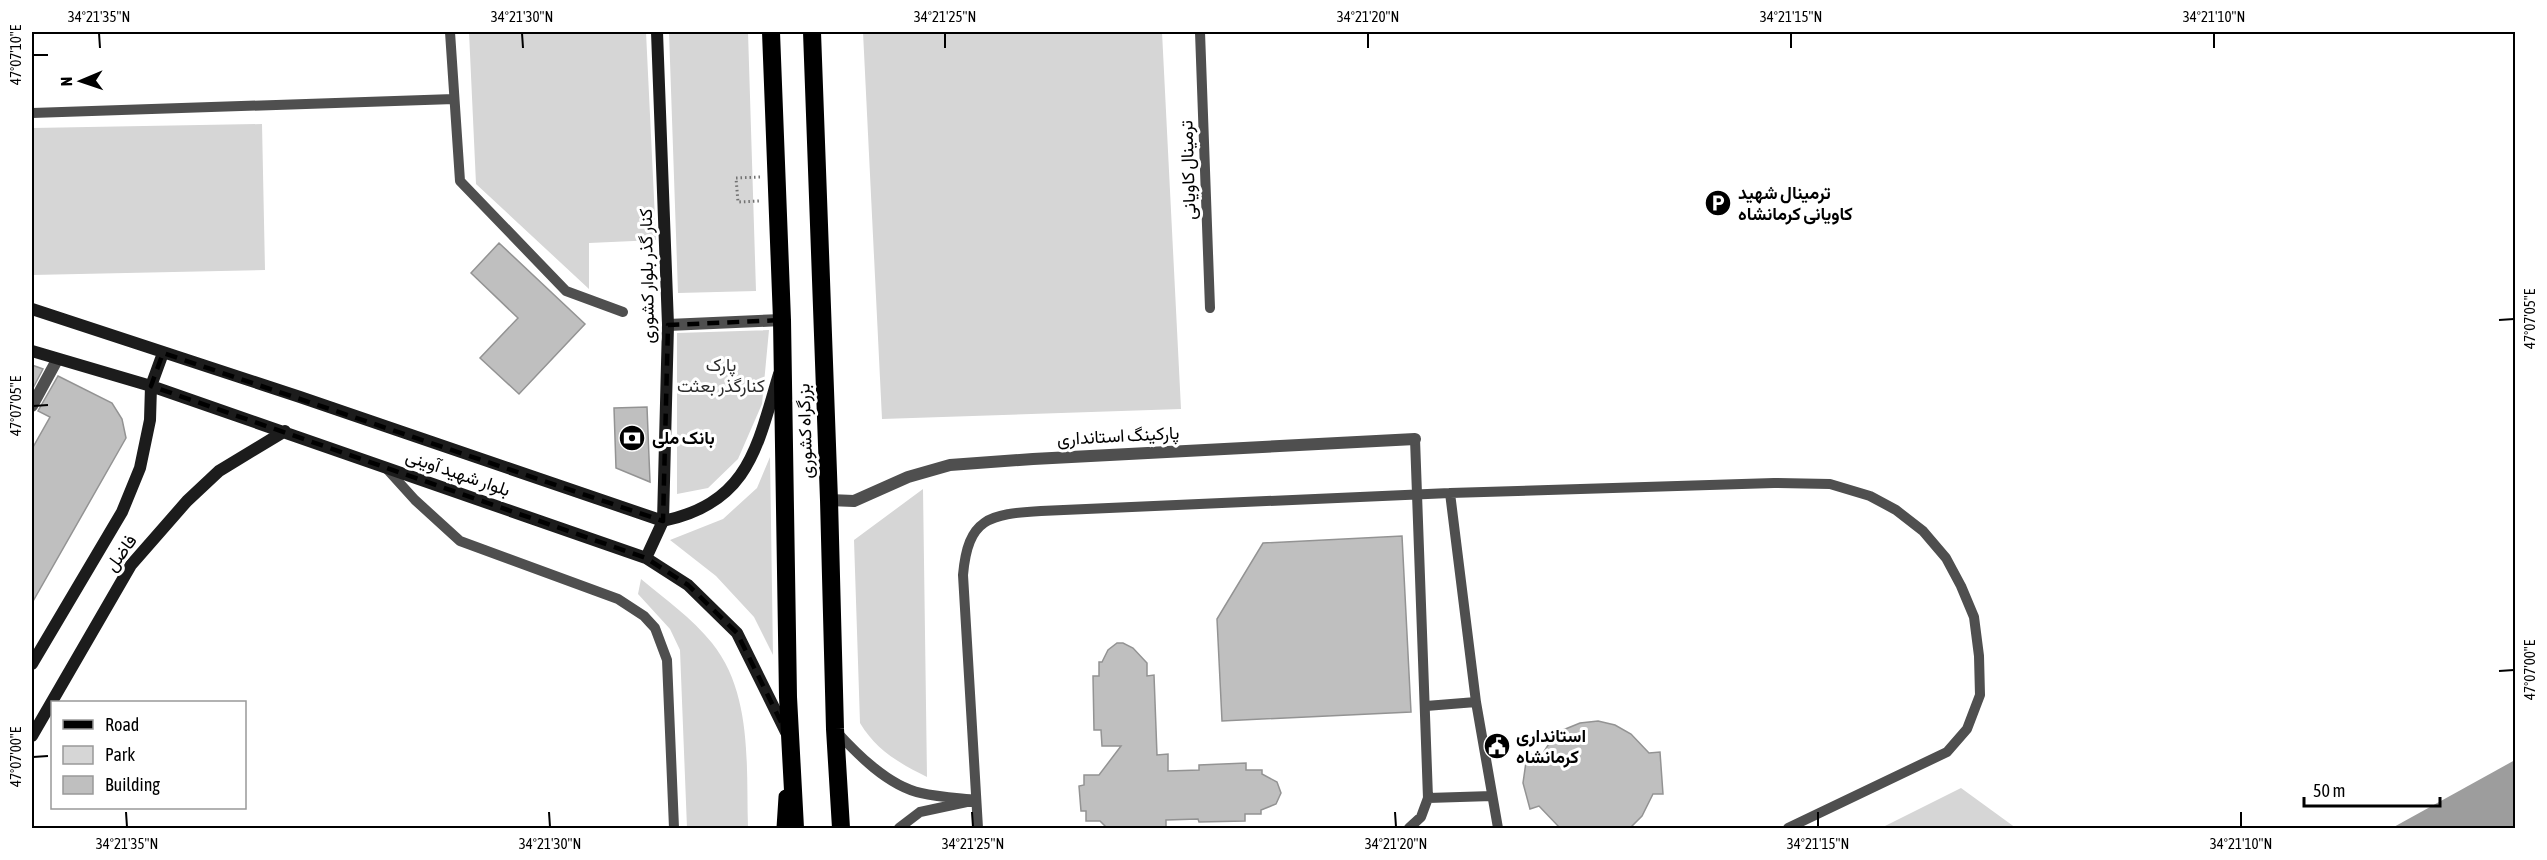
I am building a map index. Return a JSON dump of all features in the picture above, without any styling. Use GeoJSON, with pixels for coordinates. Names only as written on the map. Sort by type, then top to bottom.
{"type":"FeatureCollection","features":[{"type":"Feature","properties":{"kind":"highway","name":"بزرگراه کشوری"},"geometry":{"type":"LineString","coordinates":[[771,32],[782,320],[781,367],[792,828]]}},
{"type":"Feature","properties":{"kind":"highway","name":"بزرگراه کشوری"},"geometry":{"type":"LineString","coordinates":[[812,32],[829,500],[834,729],[841,828]]}},
{"type":"Feature","properties":{"kind":"main road","name":"کنار گذر بلوار کشوری"},"geometry":{"type":"LineString","coordinates":[[657,32],[668,325],[663,520]]}},
{"type":"Feature","properties":{"kind":"main road","name":"بلوار شهید آوینی"},"geometry":{"type":"LineString","coordinates":[[32,309],[663,520]]}},
{"type":"Feature","properties":{"kind":"main road","name":"بلوار شهید آوینی"},"geometry":{"type":"LineString","coordinates":[[32,351],[151,386],[285,431],[646,558],[688,585],[737,633],[790,740]]}},
{"type":"Feature","properties":{"kind":"main road","name":"فاضل"},"geometry":{"type":"LineString","coordinates":[[32,664],[122,512],[140,468],[146,445],[151,386],[163,353]]}},
{"type":"Feature","properties":{"kind":"main road"},"geometry":{"type":"LineString","coordinates":[[646,558],[663,520],[683,517],[704,508],[725,492],[742,474],[754,454],[781,367]]}},
{"type":"Feature","properties":{"kind":"main road","name":"فاضل"},"geometry":{"type":"LineString","coordinates":[[52,701],[131,565],[187,501],[219,471],[285,431]]}},
{"type":"Feature","properties":{"kind":"main road","name":"فاضل"},"geometry":{"type":"LineString","coordinates":[[32,736],[51,703]]}},
{"type":"Feature","properties":{"kind":"street"},"geometry":{"type":"LineString","coordinates":[[668,325],[782,320]]}},
{"type":"Feature","properties":{"kind":"street"},"geometry":{"type":"LineString","coordinates":[[32,406],[57,360]]}},
{"type":"Feature","properties":{"kind":"street","name":"پارکینگ استانداری"},"geometry":{"type":"LineString","coordinates":[[829,500],[854,501],[908,477],[950,465],[1415,439]]}},
{"type":"Feature","properties":{"kind":"lane"},"geometry":{"type":"LineString","coordinates":[[450,32],[460,181],[567,291],[623,312]]}},
{"type":"Feature","properties":{"kind":"lane","name":"ترمینال کاویانی"},"geometry":{"type":"LineString","coordinates":[[1200,32],[1210,308]]}},
{"type":"Feature","properties":{"kind":"lane"},"geometry":{"type":"LineString","coordinates":[[32,113],[453,99]]}},
{"type":"Feature","properties":{"kind":"lane"},"geometry":{"type":"LineString","coordinates":[[1409,828],[1421,817],[1428,798],[1419,494],[1415,439]]}},
{"type":"Feature","properties":{"kind":"lane"},"geometry":{"type":"LineString","coordinates":[[384,466],[415,500],[460,541],[618,599],[644,616],[655,628],[667,660],[674,828]]}},
{"type":"Feature","properties":{"kind":"lane"},"geometry":{"type":"LineString","coordinates":[[978,828],[963,575],[969,542],[985,522],[995,516],[1008,513],[1419,494],[1754,483],[1823,484],[1844,487],[1870,496],[1896,510],[1923,531],[1946,558],[1974,617],[1979,656],[1980,695],[1967,729],[1947,752],[1788,828]]}},
{"type":"Feature","properties":{"kind":"lane"},"geometry":{"type":"LineString","coordinates":[[1450,493],[1476,702],[1498,828]]}},
{"type":"Feature","properties":{"kind":"lane"},"geometry":{"type":"LineString","coordinates":[[1426,706],[1476,702]]}},
{"type":"Feature","properties":{"kind":"lane"},"geometry":{"type":"LineString","coordinates":[[834,729],[861,759],[906,787],[919,793],[976,800]]}},
{"type":"Feature","properties":{"kind":"lane"},"geometry":{"type":"LineString","coordinates":[[1428,798],[1492,796]]}},
{"type":"Feature","properties":{"kind":"lane"},"geometry":{"type":"LineString","coordinates":[[899,828],[920,812],[976,800]]}},
{"type":"Feature","properties":{"kind":"path"},"geometry":{"type":"LineString","coordinates":[[736,178],[738,202]]}},
{"type":"Feature","properties":{"kind":"highlighted area"},"geometry":{"type":"Polygon","coordinates":[[[782,320],[790,740],[737,633],[688,585],[646,558],[151,386],[163,353],[663,521],[668,325],[782,320]]]}},
{"type":"Feature","properties":{"kind":"green space"},"geometry":{"type":"Polygon","coordinates":[[[469,32],[646,32],[656,240],[589,243],[589,289],[476,184],[469,32]]]}},
{"type":"Feature","properties":{"kind":"green space"},"geometry":{"type":"Polygon","coordinates":[[[669,32],[748,32],[756,291],[678,293],[669,32]]]}},
{"type":"Feature","properties":{"kind":"green space"},"geometry":{"type":"Polygon","coordinates":[[[863,32],[1162,32],[1181,409],[882,419],[863,32]]]}},
{"type":"Feature","properties":{"kind":"green space"},"geometry":{"type":"Polygon","coordinates":[[[262,124],[265,270],[32,275],[32,128],[262,124]]]}},
{"type":"Feature","properties":{"kind":"green space","name":"پارک کنارگذر بعثت"},"geometry":{"type":"Polygon","coordinates":[[[769,330],[762,404],[738,459],[708,488],[677,494],[677,333],[769,330]]]}},
{"type":"Feature","properties":{"kind":"green space"},"geometry":{"type":"Polygon","coordinates":[[[770,457],[773,655],[754,617],[716,576],[670,540],[723,519],[757,488],[770,457]]]}},
{"type":"Feature","properties":{"kind":"green space"},"geometry":{"type":"Polygon","coordinates":[[[923,489],[927,777],[889,755],[873,741],[860,723],[854,540],[923,489]]]}},
{"type":"Feature","properties":{"kind":"green space"},"geometry":{"type":"Polygon","coordinates":[[[641,579],[696,625],[712,643],[735,685],[745,732],[748,828],[687,828],[680,650],[670,629],[638,594],[641,579]]]}},
{"type":"Feature","properties":{"kind":"green space"},"geometry":{"type":"Polygon","coordinates":[[[1961,788],[2016,828],[1881,828],[1961,788]]]}},
{"type":"Feature","properties":{"kind":"shaded area"},"geometry":{"type":"Polygon","coordinates":[[[2515,760],[2515,828],[2392,828],[2515,760]]]}},
{"type":"Feature","properties":{"kind":"building"},"geometry":{"type":"Polygon","coordinates":[[[499,243],[585,324],[519,394],[480,358],[518,318],[471,273],[499,243]]]}},
{"type":"Feature","properties":{"kind":"building"},"geometry":{"type":"Polygon","coordinates":[[[32,365],[43,369],[32,390],[32,365]]]}},
{"type":"Feature","properties":{"kind":"building"},"geometry":{"type":"Polygon","coordinates":[[[58,376],[112,403],[122,419],[126,438],[32,603],[32,449],[50,417],[38,411],[58,376]]]}},
{"type":"Feature","properties":{"kind":"building","name":"بانک ملی"},"geometry":{"type":"Polygon","coordinates":[[[647,407],[650,482],[616,468],[614,408],[647,407]]]}},
{"type":"Feature","properties":{"kind":"building"},"geometry":{"type":"Polygon","coordinates":[[[1402,536],[1411,712],[1222,721],[1217,619],[1263,543],[1402,536]]]}},
{"type":"Feature","properties":{"kind":"building"},"geometry":{"type":"Polygon","coordinates":[[[1117,643],[1133,648],[1147,663],[1147,676],[1154,675],[1157,755],[1168,754],[1168,771],[1199,770],[1199,765],[1246,763],[1246,770],[1262,770],[1262,774],[1277,782],[1281,793],[1276,804],[1261,810],[1261,814],[1245,814],[1245,821],[1166,820],[1166,828],[1107,828],[1100,821],[1086,821],[1086,811],[1081,811],[1079,786],[1084,785],[1084,775],[1099,775],[1121,746],[1102,746],[1101,730],[1094,730],[1093,676],[1099,676],[1099,662],[1102,662],[1108,650],[1117,643]]]}},
{"type":"Feature","properties":{"kind":"building"},"geometry":{"type":"Polygon","coordinates":[[[1598,721],[1615,725],[1631,734],[1649,753],[1660,752],[1663,794],[1653,794],[1642,816],[1630,828],[1560,828],[1539,806],[1530,809],[1523,783],[1526,762],[1530,754],[1540,758],[1550,742],[1563,730],[1580,723],[1598,721]]]}},
{"type":"Feature","properties":{"kind":"place","name":"ترمینال شهید کاویانی کرمانشاه"},"geometry":{"type":"Point","coordinates":[1718,203]}},
{"type":"Feature","properties":{"kind":"place","name":"بانک ملی"},"geometry":{"type":"Point","coordinates":[632,438]}},
{"type":"Feature","properties":{"kind":"place","name":"استانداری کرمانشاه"},"geometry":{"type":"Point","coordinates":[1497,746]}}]}
